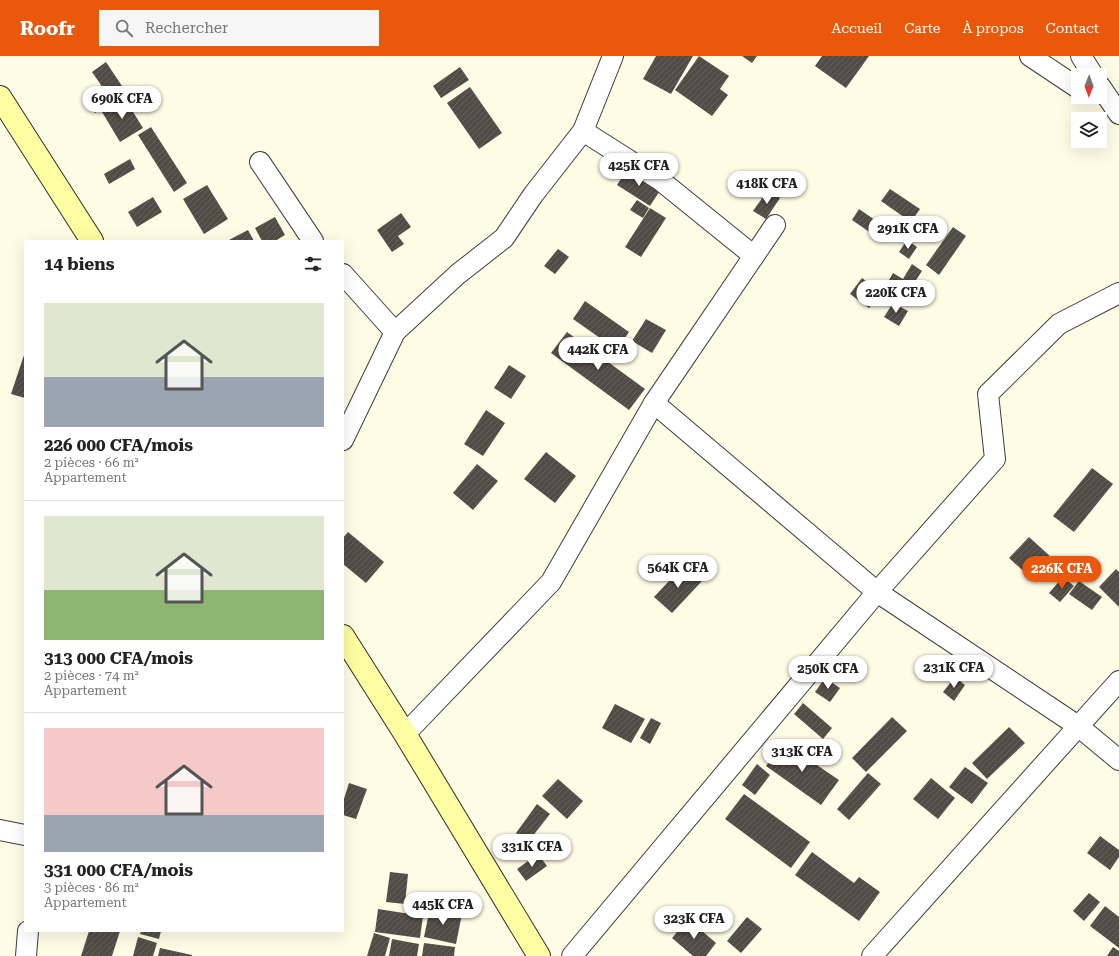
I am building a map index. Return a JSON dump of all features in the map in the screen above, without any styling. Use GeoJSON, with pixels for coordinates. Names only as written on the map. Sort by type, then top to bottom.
{"type":"FeatureCollection","features":[{"type":"Feature","properties":{"kind":"street"},"geometry":{"type":"LineString","coordinates":[[344,438],[394,332],[458,274],[504,238],[533,195],[582,131],[613,56]]}},
{"type":"Feature","properties":{"kind":"street"},"geometry":{"type":"LineString","coordinates":[[1030,56],[1071,83]]}},
{"type":"Feature","properties":{"kind":"street"},"geometry":{"type":"LineString","coordinates":[[1081,56],[1089,68]]}},
{"type":"Feature","properties":{"kind":"street"},"geometry":{"type":"LineString","coordinates":[[0,97],[91,240]]}},
{"type":"Feature","properties":{"kind":"street"},"geometry":{"type":"LineString","coordinates":[[582,131],[660,180],[754,256]]}},
{"type":"Feature","properties":{"kind":"street"},"geometry":{"type":"LineString","coordinates":[[260,162],[312,240]]}},
{"type":"Feature","properties":{"kind":"street"},"geometry":{"type":"LineString","coordinates":[[405,734],[552,582],[654,403],[775,225]]}},
{"type":"Feature","properties":{"kind":"street"},"geometry":{"type":"LineString","coordinates":[[344,275],[394,332]]}},
{"type":"Feature","properties":{"kind":"street"},"geometry":{"type":"LineString","coordinates":[[572,956],[878,592],[995,459],[988,394],[1059,324],[1119,293]]}},
{"type":"Feature","properties":{"kind":"street"},"geometry":{"type":"LineString","coordinates":[[654,403],[878,592],[1078,726],[1119,760]]}},
{"type":"Feature","properties":{"kind":"street"},"geometry":{"type":"LineString","coordinates":[[344,638],[405,734],[539,956]]}},
{"type":"Feature","properties":{"kind":"street"},"geometry":{"type":"LineString","coordinates":[[872,956],[1119,681]]}},
{"type":"Feature","properties":{"kind":"street"},"geometry":{"type":"LineString","coordinates":[[0,830],[24,835]]}},
{"type":"Feature","properties":{"kind":"street"},"geometry":{"type":"LineString","coordinates":[[26,956],[28,932]]}},
{"type":"Feature","properties":{"kind":"building"},"geometry":{"type":"Polygon","coordinates":[[[656,56],[693,56],[671,94],[643,79],[656,56]]]}},
{"type":"Feature","properties":{"kind":"building"},"geometry":{"type":"Polygon","coordinates":[[[699,56],[729,76],[720,89],[728,95],[712,116],[675,90],[699,56]]]}},
{"type":"Feature","properties":{"kind":"building"},"geometry":{"type":"Polygon","coordinates":[[[742,56],[757,56],[752,63],[742,56]]]}},
{"type":"Feature","properties":{"kind":"building"},"geometry":{"type":"Polygon","coordinates":[[[822,56],[869,56],[846,88],[815,66],[822,56]]]}},
{"type":"Feature","properties":{"kind":"building"},"geometry":{"type":"Polygon","coordinates":[[[106,62],[126,92],[95,113],[86,99],[103,88],[92,72],[106,62]]]}},
{"type":"Feature","properties":{"kind":"building"},"geometry":{"type":"Polygon","coordinates":[[[460,67],[469,80],[441,98],[433,86],[460,67]]]}},
{"type":"Feature","properties":{"kind":"building"},"geometry":{"type":"Polygon","coordinates":[[[470,87],[502,133],[479,149],[447,103],[470,87]]]}},
{"type":"Feature","properties":{"kind":"building"},"geometry":{"type":"Polygon","coordinates":[[[125,99],[143,128],[120,142],[102,112],[125,99]]]}},
{"type":"Feature","properties":{"kind":"building"},"geometry":{"type":"Polygon","coordinates":[[[151,127],[187,183],[174,192],[138,135],[151,127]]]}},
{"type":"Feature","properties":{"kind":"building"},"geometry":{"type":"Polygon","coordinates":[[[130,159],[135,169],[109,184],[104,174],[130,159]]]}},
{"type":"Feature","properties":{"kind":"building"},"geometry":{"type":"Polygon","coordinates":[[[628,168],[661,189],[650,206],[617,185],[628,168]]]}},
{"type":"Feature","properties":{"kind":"building"},"geometry":{"type":"Polygon","coordinates":[[[207,185],[228,219],[204,234],[183,199],[207,185]]]}},
{"type":"Feature","properties":{"kind":"building"},"geometry":{"type":"Polygon","coordinates":[[[890,189],[920,209],[911,222],[881,201],[890,189]]]}},
{"type":"Feature","properties":{"kind":"building"},"geometry":{"type":"Polygon","coordinates":[[[768,190],[780,198],[766,219],[753,211],[768,190]]]}},
{"type":"Feature","properties":{"kind":"building"},"geometry":{"type":"Polygon","coordinates":[[[153,197],[162,212],[137,227],[128,212],[153,197]]]}},
{"type":"Feature","properties":{"kind":"building"},"geometry":{"type":"Polygon","coordinates":[[[637,200],[649,208],[643,218],[630,210],[637,200]]]}},
{"type":"Feature","properties":{"kind":"building"},"geometry":{"type":"Polygon","coordinates":[[[650,208],[666,218],[641,257],[625,247],[650,208]]]}},
{"type":"Feature","properties":{"kind":"building"},"geometry":{"type":"Polygon","coordinates":[[[859,209],[888,229],[881,240],[852,220],[859,209]]]}},
{"type":"Feature","properties":{"kind":"building"},"geometry":{"type":"Polygon","coordinates":[[[401,213],[411,227],[398,236],[404,244],[392,252],[377,230],[401,213]]]}},
{"type":"Feature","properties":{"kind":"building"},"geometry":{"type":"Polygon","coordinates":[[[275,217],[285,235],[277,240],[261,240],[255,228],[275,217]]]}},
{"type":"Feature","properties":{"kind":"building"},"geometry":{"type":"Polygon","coordinates":[[[953,227],[966,236],[939,275],[926,265],[953,227]]]}},
{"type":"Feature","properties":{"kind":"building"},"geometry":{"type":"Polygon","coordinates":[[[248,230],[253,240],[229,240],[248,230]]]}},
{"type":"Feature","properties":{"kind":"building"},"geometry":{"type":"Polygon","coordinates":[[[907,240],[917,247],[909,259],[899,252],[907,240]]]}},
{"type":"Feature","properties":{"kind":"building"},"geometry":{"type":"Polygon","coordinates":[[[558,249],[569,257],[555,274],[544,266],[558,249]]]}},
{"type":"Feature","properties":{"kind":"building"},"geometry":{"type":"Polygon","coordinates":[[[912,264],[922,271],[908,292],[889,280],[893,273],[903,279],[912,264]]]}},
{"type":"Feature","properties":{"kind":"building"},"geometry":{"type":"Polygon","coordinates":[[[862,278],[881,292],[869,308],[850,294],[862,278]]]}},
{"type":"Feature","properties":{"kind":"building"},"geometry":{"type":"Polygon","coordinates":[[[585,301],[629,332],[617,350],[573,319],[585,301]]]}},
{"type":"Feature","properties":{"kind":"building"},"geometry":{"type":"Polygon","coordinates":[[[893,303],[908,311],[899,326],[884,317],[893,303]]]}},
{"type":"Feature","properties":{"kind":"building"},"geometry":{"type":"Polygon","coordinates":[[[646,319],[666,330],[652,353],[632,341],[646,319]]]}},
{"type":"Feature","properties":{"kind":"building"},"geometry":{"type":"Polygon","coordinates":[[[567,332],[645,389],[629,410],[551,353],[567,332]]]}},
{"type":"Feature","properties":{"kind":"building"},"geometry":{"type":"Polygon","coordinates":[[[24,355],[24,398],[11,394],[24,355]]]}},
{"type":"Feature","properties":{"kind":"building"},"geometry":{"type":"Polygon","coordinates":[[[509,365],[526,376],[511,399],[494,388],[509,365]]]}},
{"type":"Feature","properties":{"kind":"building"},"geometry":{"type":"Polygon","coordinates":[[[486,410],[505,423],[483,456],[464,444],[486,410]]]}},
{"type":"Feature","properties":{"kind":"building"},"geometry":{"type":"Polygon","coordinates":[[[546,452],[576,476],[555,503],[524,479],[546,452]]]}},
{"type":"Feature","properties":{"kind":"building"},"geometry":{"type":"Polygon","coordinates":[[[477,464],[498,481],[473,510],[453,493],[477,464]]]}},
{"type":"Feature","properties":{"kind":"building"},"geometry":{"type":"Polygon","coordinates":[[[1092,468],[1113,484],[1074,532],[1053,516],[1092,468]]]}},
{"type":"Feature","properties":{"kind":"building"},"geometry":{"type":"Polygon","coordinates":[[[348,532],[384,562],[366,583],[344,565],[344,537],[348,532]]]}},
{"type":"Feature","properties":{"kind":"building"},"geometry":{"type":"Polygon","coordinates":[[[1029,537],[1051,557],[1031,578],[1009,558],[1029,537]]]}},
{"type":"Feature","properties":{"kind":"building"},"geometry":{"type":"Polygon","coordinates":[[[684,565],[702,581],[672,613],[654,597],[684,565]]]}},
{"type":"Feature","properties":{"kind":"building"},"geometry":{"type":"Polygon","coordinates":[[[1116,569],[1119,572],[1119,607],[1099,587],[1116,569]]]}},
{"type":"Feature","properties":{"kind":"building"},"geometry":{"type":"Polygon","coordinates":[[[1063,577],[1074,586],[1060,602],[1049,593],[1063,577]]]}},
{"type":"Feature","properties":{"kind":"building"},"geometry":{"type":"Polygon","coordinates":[[[1079,581],[1102,597],[1092,610],[1069,594],[1079,581]]]}},
{"type":"Feature","properties":{"kind":"building"},"geometry":{"type":"Polygon","coordinates":[[[955,677],[965,685],[954,701],[943,692],[955,677]]]}},
{"type":"Feature","properties":{"kind":"building"},"geometry":{"type":"Polygon","coordinates":[[[825,678],[840,688],[830,702],[815,692],[825,678]]]}},
{"type":"Feature","properties":{"kind":"building"},"geometry":{"type":"Polygon","coordinates":[[[803,703],[832,728],[823,739],[794,714],[803,703]]]}},
{"type":"Feature","properties":{"kind":"building"},"geometry":{"type":"Polygon","coordinates":[[[615,704],[645,719],[631,743],[602,728],[615,704]]]}},
{"type":"Feature","properties":{"kind":"building"},"geometry":{"type":"Polygon","coordinates":[[[892,717],[907,731],[866,772],[852,758],[892,717]]]}},
{"type":"Feature","properties":{"kind":"building"},"geometry":{"type":"Polygon","coordinates":[[[651,718],[661,723],[650,744],[640,738],[651,718]]]}},
{"type":"Feature","properties":{"kind":"building"},"geometry":{"type":"Polygon","coordinates":[[[1009,727],[1025,743],[987,779],[972,763],[1009,727]]]}},
{"type":"Feature","properties":{"kind":"building"},"geometry":{"type":"Polygon","coordinates":[[[783,742],[839,780],[821,805],[766,766],[783,742]]]}},
{"type":"Feature","properties":{"kind":"building"},"geometry":{"type":"Polygon","coordinates":[[[757,764],[770,775],[755,795],[742,785],[757,764]]]}},
{"type":"Feature","properties":{"kind":"building"},"geometry":{"type":"Polygon","coordinates":[[[965,767],[988,783],[972,804],[949,787],[965,767]]]}},
{"type":"Feature","properties":{"kind":"building"},"geometry":{"type":"Polygon","coordinates":[[[868,773],[881,784],[849,820],[837,809],[868,773]]]}},
{"type":"Feature","properties":{"kind":"building"},"geometry":{"type":"Polygon","coordinates":[[[931,778],[955,798],[938,819],[913,799],[931,778]]]}},
{"type":"Feature","properties":{"kind":"building"},"geometry":{"type":"Polygon","coordinates":[[[558,779],[583,801],[567,819],[542,796],[558,779]]]}},
{"type":"Feature","properties":{"kind":"building"},"geometry":{"type":"Polygon","coordinates":[[[349,783],[367,789],[356,819],[344,815],[344,799],[349,783]]]}},
{"type":"Feature","properties":{"kind":"building"},"geometry":{"type":"Polygon","coordinates":[[[744,794],[810,842],[791,868],[725,819],[744,794]]]}},
{"type":"Feature","properties":{"kind":"building"},"geometry":{"type":"Polygon","coordinates":[[[537,804],[550,814],[528,842],[516,833],[537,804]]]}},
{"type":"Feature","properties":{"kind":"building"},"geometry":{"type":"Polygon","coordinates":[[[1100,836],[1119,850],[1119,857],[1110,870],[1087,853],[1100,836]]]}},
{"type":"Feature","properties":{"kind":"building"},"geometry":{"type":"Polygon","coordinates":[[[812,852],[854,883],[859,877],[880,892],[859,921],[795,875],[812,852]]]}},
{"type":"Feature","properties":{"kind":"building"},"geometry":{"type":"Polygon","coordinates":[[[538,854],[547,866],[526,881],[517,869],[538,854]]]}},
{"type":"Feature","properties":{"kind":"building"},"geometry":{"type":"Polygon","coordinates":[[[390,872],[408,874],[405,904],[386,902],[390,872]]]}},
{"type":"Feature","properties":{"kind":"building"},"geometry":{"type":"Polygon","coordinates":[[[1089,893],[1100,902],[1084,921],[1073,911],[1089,893]]]}},
{"type":"Feature","properties":{"kind":"building"},"geometry":{"type":"Polygon","coordinates":[[[1105,906],[1119,917],[1119,948],[1090,926],[1105,906]]]}},
{"type":"Feature","properties":{"kind":"building"},"geometry":{"type":"Polygon","coordinates":[[[430,908],[462,914],[456,944],[424,937],[430,908]]]}},
{"type":"Feature","properties":{"kind":"building"},"geometry":{"type":"Polygon","coordinates":[[[378,909],[423,916],[420,938],[375,932],[378,909]]]}},
{"type":"Feature","properties":{"kind":"building"},"geometry":{"type":"Polygon","coordinates":[[[747,917],[762,929],[741,953],[727,941],[747,917]]]}},
{"type":"Feature","properties":{"kind":"building"},"geometry":{"type":"Polygon","coordinates":[[[688,919],[716,943],[706,956],[693,956],[672,938],[688,919]]]}},
{"type":"Feature","properties":{"kind":"building"},"geometry":{"type":"Polygon","coordinates":[[[89,932],[120,932],[112,956],[81,956],[89,932]]]}},
{"type":"Feature","properties":{"kind":"building"},"geometry":{"type":"Polygon","coordinates":[[[141,932],[161,932],[159,939],[140,934],[141,932]]]}},
{"type":"Feature","properties":{"kind":"building"},"geometry":{"type":"Polygon","coordinates":[[[374,933],[390,938],[385,956],[367,956],[374,933]]]}},
{"type":"Feature","properties":{"kind":"building"},"geometry":{"type":"Polygon","coordinates":[[[138,937],[157,943],[153,956],[133,956],[138,937]]]}},
{"type":"Feature","properties":{"kind":"building"},"geometry":{"type":"Polygon","coordinates":[[[392,939],[419,944],[417,956],[389,956],[392,939]]]}},
{"type":"Feature","properties":{"kind":"building"},"geometry":{"type":"Polygon","coordinates":[[[424,943],[455,947],[454,956],[422,956],[424,943]]]}},
{"type":"Feature","properties":{"kind":"building"},"geometry":{"type":"Polygon","coordinates":[[[1113,947],[1119,951],[1119,956],[1107,956],[1113,947]]]}},
{"type":"Feature","properties":{"kind":"building"},"geometry":{"type":"Polygon","coordinates":[[[160,948],[192,955],[192,956],[158,956],[160,948]]]}}]}
